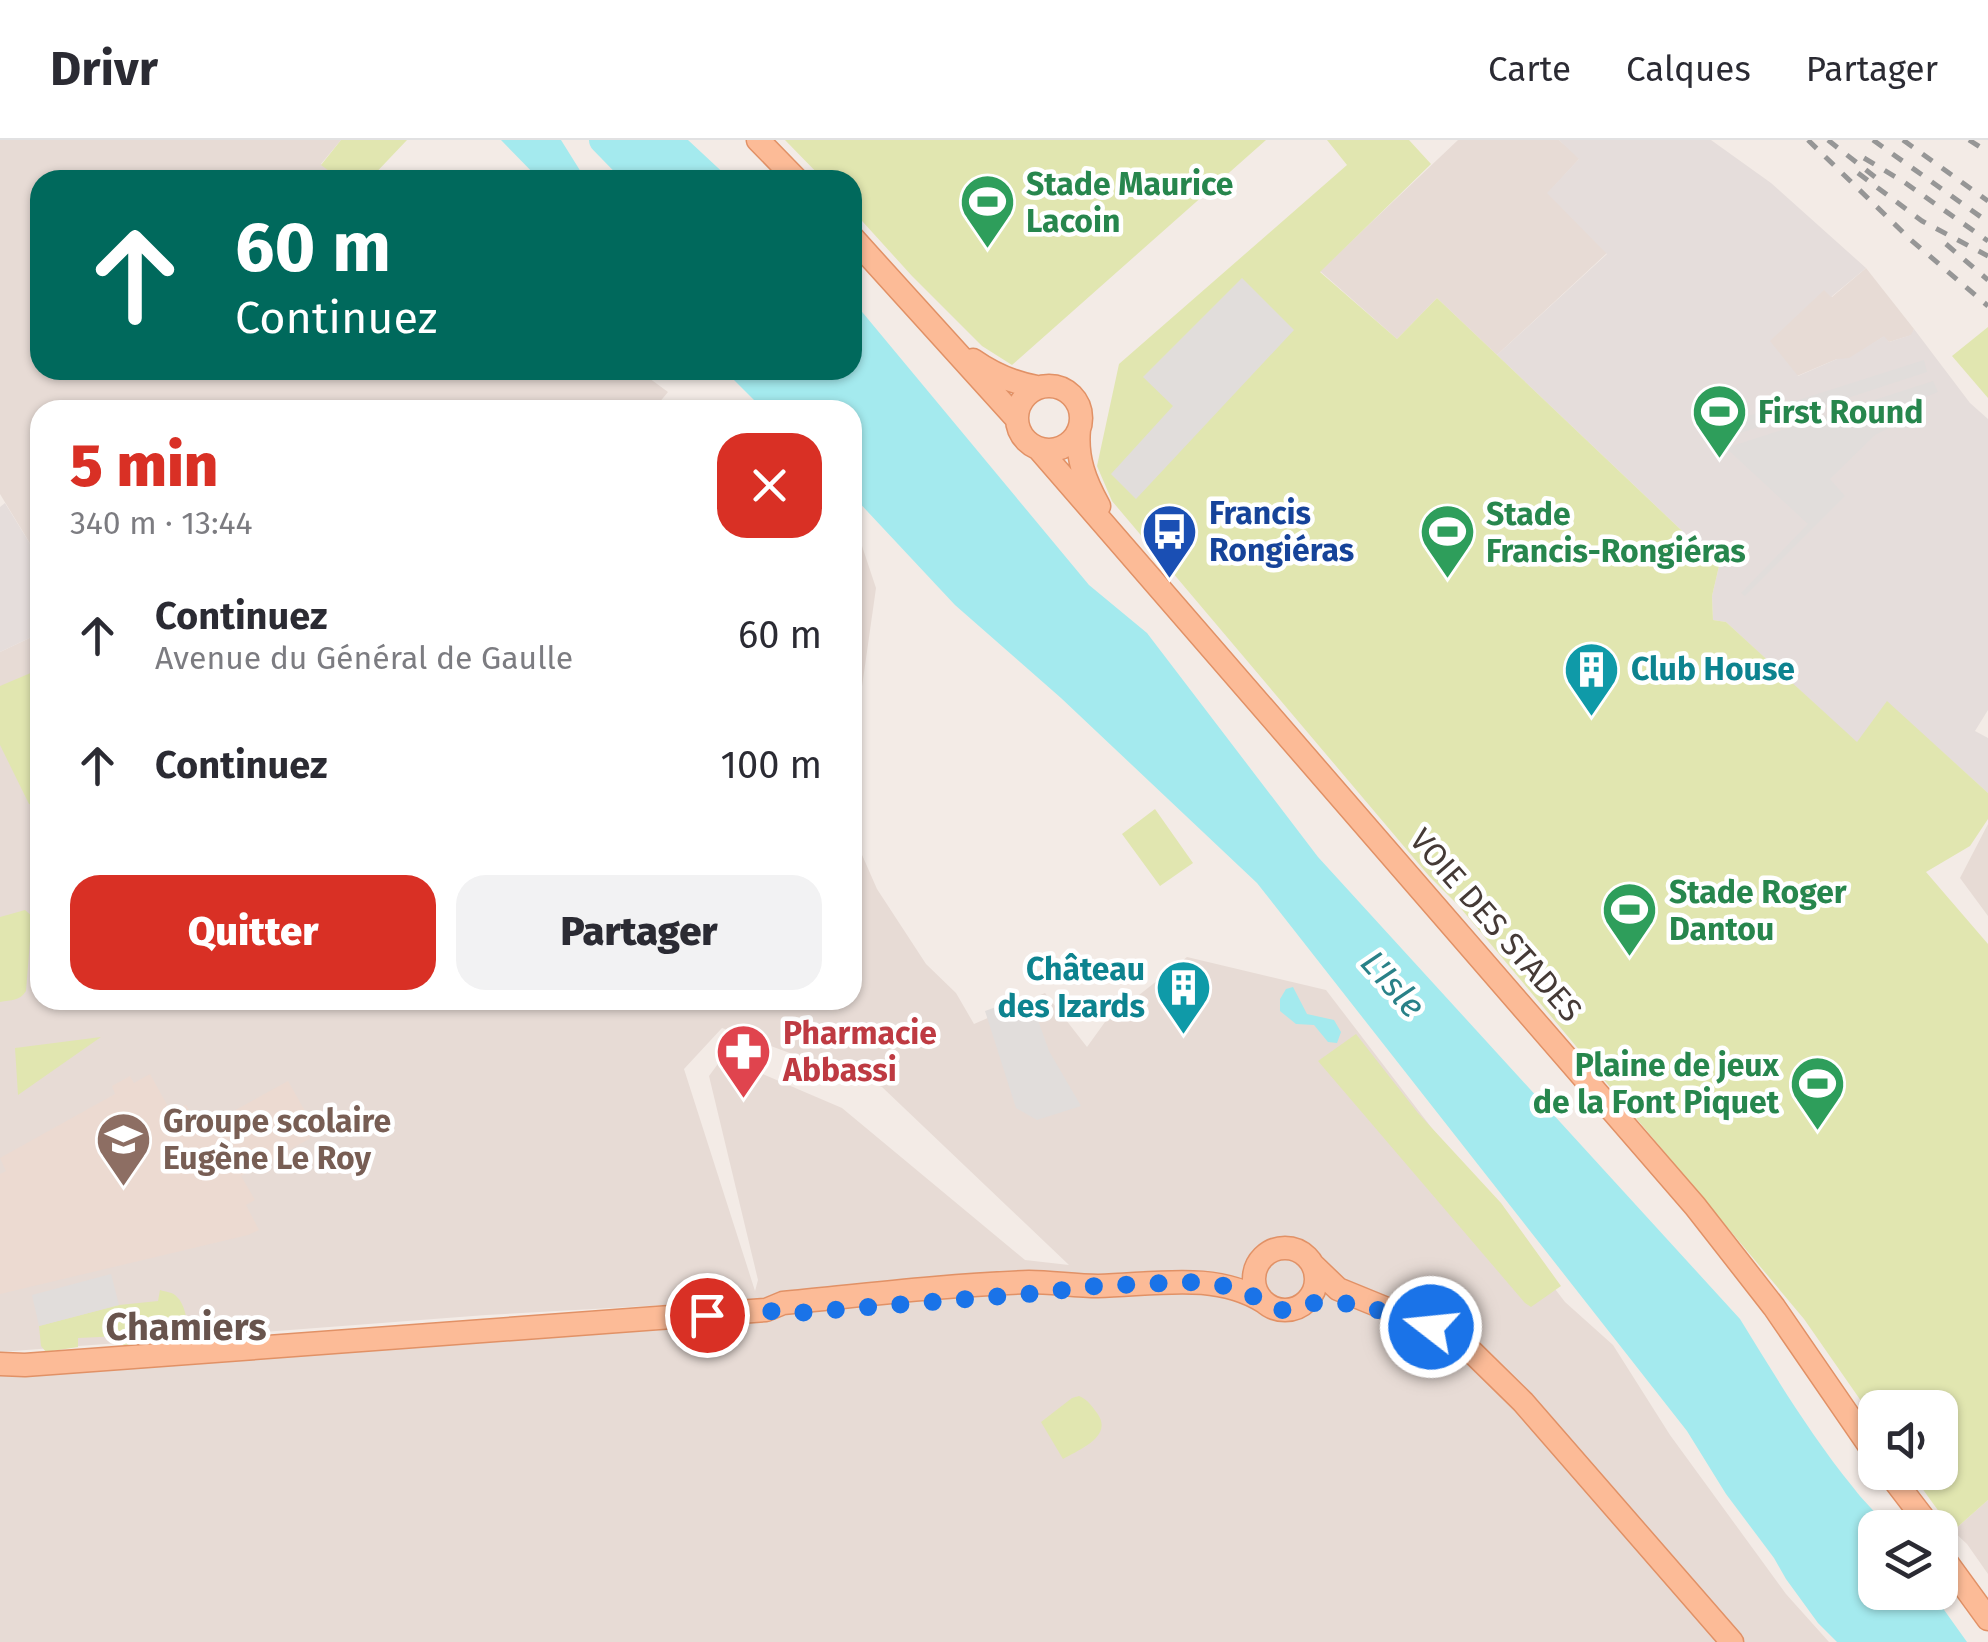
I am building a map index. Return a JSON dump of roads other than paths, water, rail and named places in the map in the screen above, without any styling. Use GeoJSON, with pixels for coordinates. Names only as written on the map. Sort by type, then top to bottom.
{"type":"FeatureCollection","features":[{"type":"Feature","properties":{"kind":"main road"},"geometry":{"type":"LineString","coordinates":[[758,140],[788,170]]}},
{"type":"Feature","properties":{"kind":"main road"},"geometry":{"type":"LineString","coordinates":[[862,248],[1016,418]]}},
{"type":"Feature","properties":{"kind":"main road"},"geometry":{"type":"LineString","coordinates":[[944,340],[988,370],[1018,384],[1056,386],[1072,395],[1081,412],[1079,430],[1067,445],[1058,449],[1038,448],[1025,440],[1017,426],[1022,399],[1038,387]]}},
{"type":"Feature","properties":{"kind":"main road","name":"VOIE DES STADES"},"geometry":{"type":"LineString","coordinates":[[1079,430],[1080,459],[1086,479],[1124,547]]}},
{"type":"Feature","properties":{"kind":"main road","name":"VOIE DES STADES"},"geometry":{"type":"LineString","coordinates":[[1038,448],[1694,1206],[1774,1307],[1858,1429]]}},
{"type":"Feature","properties":{"kind":"main road"},"geometry":{"type":"LineString","coordinates":[[1189,1282],[1248,1269],[1270,1252],[1286,1248],[1302,1253],[1338,1288],[1452,1338],[1502,1381],[1732,1642]]}},
{"type":"Feature","properties":{"kind":"main road"},"geometry":{"type":"LineString","coordinates":[[1259,1263],[1254,1283],[1264,1302]]}},
{"type":"Feature","properties":{"kind":"main road"},"geometry":{"type":"LineString","coordinates":[[1302,1306],[1314,1292],[1313,1265]]}},
{"type":"Feature","properties":{"kind":"main road"},"geometry":{"type":"LineString","coordinates":[[0,1368],[1189,1282],[1235,1287],[1280,1310],[1333,1302],[1414,1320]]}},
{"type":"Feature","properties":{"kind":"main road"},"geometry":{"type":"LineString","coordinates":[[1902,1490],[1917,1510]]}},
{"type":"Feature","properties":{"kind":"main road"},"geometry":{"type":"LineString","coordinates":[[1958,1560],[1988,1598]]}},
{"type":"Feature","properties":{"kind":"main road"},"geometry":{"type":"LineString","coordinates":[[1958,1578],[1988,1619]]}},
{"type":"Feature","properties":{"kind":"water"},"geometry":{"type":"Polygon","coordinates":[[[501,140],[561,140],[580,170],[530,170],[501,140]]]}},
{"type":"Feature","properties":{"kind":"water"},"geometry":{"type":"Polygon","coordinates":[[[616,140],[688,140],[720,170],[645,170],[616,140]]]}},
{"type":"Feature","properties":{"kind":"water"},"geometry":{"type":"Polygon","coordinates":[[[862,312],[1089,585],[1147,633],[1318,857],[1740,1319],[1822,1446],[1872,1510],[1858,1510],[1858,1610],[1944,1610],[1967,1642],[1837,1642],[1818,1623],[1726,1494],[1687,1431],[1257,883],[1061,698],[955,605],[862,506],[862,400],[754,400],[734,380],[862,380],[862,312]]]}},
{"type":"Feature","properties":{"kind":"water"},"geometry":{"type":"Polygon","coordinates":[[[1293,987],[1307,1014],[1334,1020],[1341,1032],[1337,1043],[1328,1042],[1314,1025],[1296,1024],[1280,1011],[1280,999],[1286,989],[1293,987]]]}},
{"type":"Feature","properties":{"kind":"waterway","name":"L'Isle"},"geometry":{"type":"LineString","coordinates":[[603,140],[632,170]]}},
{"type":"Feature","properties":{"kind":"railway"},"geometry":{"type":"LineString","coordinates":[[1808,140],[1911,240],[1988,306]]}},
{"type":"Feature","properties":{"kind":"railway"},"geometry":{"type":"LineString","coordinates":[[1828,140],[1875,177]]}},
{"type":"Feature","properties":{"kind":"railway"},"geometry":{"type":"LineString","coordinates":[[1873,140],[1988,222]]}},
{"type":"Feature","properties":{"kind":"railway"},"geometry":{"type":"LineString","coordinates":[[1903,140],[1988,201]]}},
{"type":"Feature","properties":{"kind":"railway"},"geometry":{"type":"LineString","coordinates":[[1969,140],[1988,152]]}},
{"type":"Feature","properties":{"kind":"railway"},"geometry":{"type":"LineString","coordinates":[[1864,158],[1988,241]]}},
{"type":"Feature","properties":{"kind":"railway"},"geometry":{"type":"LineString","coordinates":[[1858,173],[1922,221],[1988,256]]}},
{"type":"Feature","properties":{"kind":"railway"},"geometry":{"type":"LineString","coordinates":[[1946,244],[1988,280]]}},
{"type":"Feature","properties":{"kind":"place","name":"Stade Maurice Lacoin"},"geometry":{"type":"Point","coordinates":[987,251]}},
{"type":"Feature","properties":{"kind":"place","name":"First Round"},"geometry":{"type":"Point","coordinates":[1719,461]}},
{"type":"Feature","properties":{"kind":"place","name":"Francis Rongiéras"},"geometry":{"type":"Point","coordinates":[1170,580]}},
{"type":"Feature","properties":{"kind":"place","name":"Stade Francis-Rongiéras"},"geometry":{"type":"Point","coordinates":[1447,581]}},
{"type":"Feature","properties":{"kind":"place","name":"Club House"},"geometry":{"type":"Point","coordinates":[1592,718]}},
{"type":"Feature","properties":{"kind":"place","name":"Stade Roger Dantou"},"geometry":{"type":"Point","coordinates":[1630,959]}},
{"type":"Feature","properties":{"kind":"place","name":"Château des Izards"},"geometry":{"type":"Point","coordinates":[1184,1036]}},
{"type":"Feature","properties":{"kind":"place","name":"Pharmacie Abbassi"},"geometry":{"type":"Point","coordinates":[744,1100]}},
{"type":"Feature","properties":{"kind":"place","name":"Plaine de jeux de la Font Piquet"},"geometry":{"type":"Point","coordinates":[1818,1132]}},
{"type":"Feature","properties":{"kind":"place","name":"Groupe scolaire Eugène Le Roy"},"geometry":{"type":"Point","coordinates":[124,1188]}},
{"type":"Feature","properties":{"kind":"district","name":"Chamiers"},"geometry":{"type":"Point","coordinates":[186,1327]}}]}
